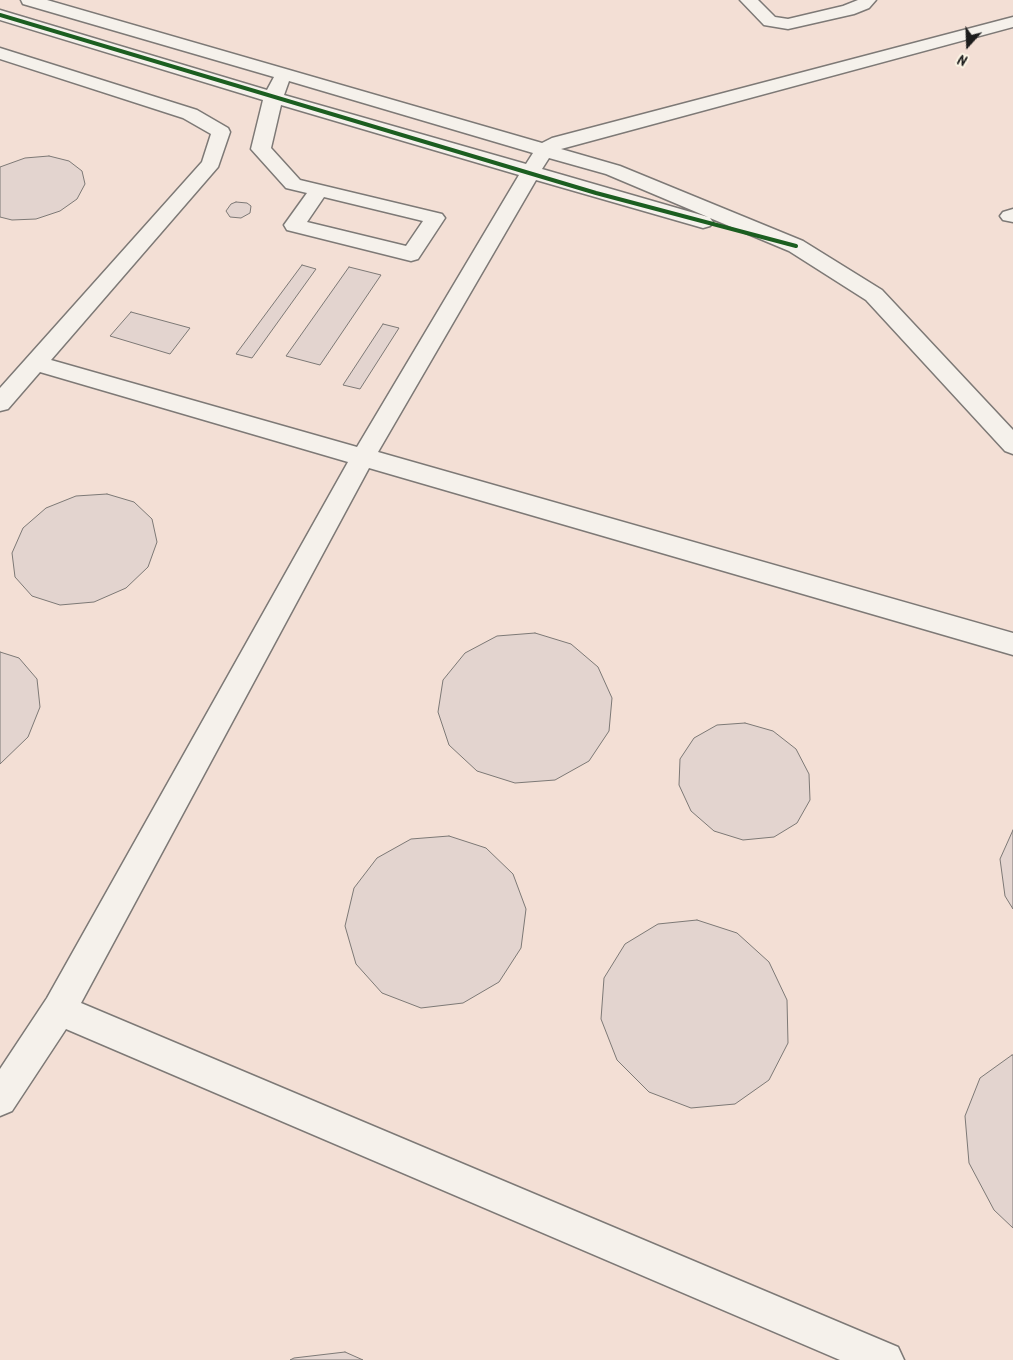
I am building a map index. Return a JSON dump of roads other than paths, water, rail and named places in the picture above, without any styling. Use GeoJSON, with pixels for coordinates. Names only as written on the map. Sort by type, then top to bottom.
{"type":"FeatureCollection","features":[{"type":"Feature","properties":{"kind":"street"},"geometry":{"type":"LineString","coordinates":[[0,11],[13,0]]}},
{"type":"Feature","properties":{"kind":"street"},"geometry":{"type":"LineString","coordinates":[[29,0],[613,170],[796,246],[874,295],[1011,438]]}},
{"type":"Feature","properties":{"kind":"street"},"geometry":{"type":"LineString","coordinates":[[748,0],[770,21],[788,24],[848,10],[864,4],[868,0]]}},
{"type":"Feature","properties":{"kind":"street"},"geometry":{"type":"LineString","coordinates":[[0,15],[272,98],[532,174],[670,214],[796,246]]}},
{"type":"Feature","properties":{"kind":"street"},"geometry":{"type":"LineString","coordinates":[[0,1099],[59,1010],[363,457],[532,174],[544,150],[559,142],[1013,22]]}},
{"type":"Feature","properties":{"kind":"street"},"geometry":{"type":"LineString","coordinates":[[0,54],[190,114],[221,132],[211,163],[0,403]]}},
{"type":"Feature","properties":{"kind":"street"},"geometry":{"type":"LineString","coordinates":[[284,75],[272,98],[261,149],[293,184],[319,190],[435,218],[411,254],[294,225],[319,190]]}},
{"type":"Feature","properties":{"kind":"street"},"geometry":{"type":"LineString","coordinates":[[35,363],[1013,644]]}},
{"type":"Feature","properties":{"kind":"street"},"geometry":{"type":"LineString","coordinates":[[59,1010],[885,1360]]}}]}
